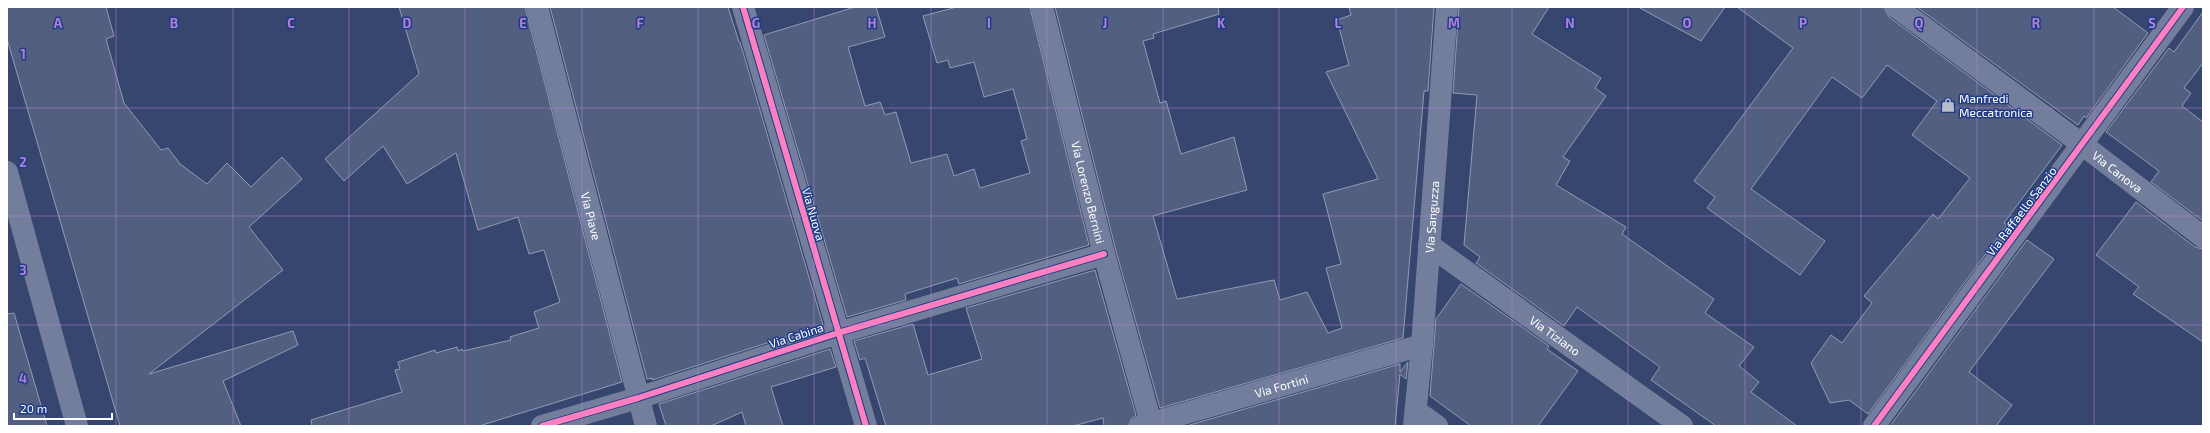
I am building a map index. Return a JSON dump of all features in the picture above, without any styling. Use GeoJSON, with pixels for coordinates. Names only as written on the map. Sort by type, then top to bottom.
{"type":"FeatureCollection","features":[{"type":"Feature","properties":{"kind":"street","name":"Via Piave"},"geometry":{"type":"LineString","coordinates":[[537,7],[646,426]]}},
{"type":"Feature","properties":{"kind":"street","name":"Via Nuova"},"geometry":{"type":"LineString","coordinates":[[743,7],[866,426]]}},
{"type":"Feature","properties":{"kind":"street","name":"Via Lorenzo Bernini"},"geometry":{"type":"LineString","coordinates":[[1042,7],[1146,425]]}},
{"type":"Feature","properties":{"kind":"street","name":"Via Sanguzza"},"geometry":{"type":"LineString","coordinates":[[1415,418],[1422,345],[1447,7]]}},
{"type":"Feature","properties":{"kind":"street","name":"Via Canova"},"geometry":{"type":"LineString","coordinates":[[1896,7],[2083,145],[2203,238]]}},
{"type":"Feature","properties":{"kind":"street","name":"Via Raffaello Sanzio"},"geometry":{"type":"LineString","coordinates":[[1874,426],[2083,145],[2183,7]]}},
{"type":"Feature","properties":{"kind":"street"},"geometry":{"type":"LineString","coordinates":[[7,172],[77,426]]}},
{"type":"Feature","properties":{"kind":"street","name":"Via Tiziano"},"geometry":{"type":"LineString","coordinates":[[1429,245],[1682,426]]}},
{"type":"Feature","properties":{"kind":"street","name":"Via Cabina"},"geometry":{"type":"LineString","coordinates":[[542,426],[638,398],[838,333],[1104,254]]}},
{"type":"Feature","properties":{"kind":"street","name":"Via Fortini"},"geometry":{"type":"LineString","coordinates":[[1146,425],[1422,345]]}},
{"type":"Feature","properties":{"kind":"street"},"geometry":{"type":"LineString","coordinates":[[1415,418],[1437,426]]}},
{"type":"Feature","properties":{"kind":"building"},"geometry":{"type":"Polygon","coordinates":[[[7,7],[106,7],[114,36],[106,39],[124,103],[161,150],[168,148],[180,164],[207,184],[227,163],[251,187],[282,157],[302,179],[249,227],[283,270],[149,374],[293,331],[298,345],[223,381],[241,426],[120,426],[7,39],[7,7]]]}},
{"type":"Feature","properties":{"kind":"building"},"geometry":{"type":"Polygon","coordinates":[[[399,7],[525,7],[622,382],[479,426],[312,426],[311,420],[402,392],[395,370],[400,369],[398,362],[435,350],[436,353],[457,347],[458,351],[462,349],[463,351],[511,340],[510,337],[539,328],[534,312],[560,302],[544,250],[529,254],[518,217],[478,230],[456,153],[407,184],[383,146],[344,181],[325,159],[419,74],[399,7]]]}},
{"type":"Feature","properties":{"kind":"building"},"geometry":{"type":"Polygon","coordinates":[[[550,7],[728,7],[740,42],[823,325],[652,380],[652,378],[647,379],[550,7]]]}},
{"type":"Feature","properties":{"kind":"building"},"geometry":{"type":"Polygon","coordinates":[[[855,7],[876,7],[885,37],[848,47],[865,106],[880,102],[885,115],[896,112],[911,163],[947,154],[954,176],[974,169],[980,188],[1030,173],[1021,141],[1027,139],[1013,89],[984,97],[974,62],[950,68],[948,60],[937,63],[923,16],[957,7],[1030,7],[1089,245],[959,284],[957,278],[905,294],[906,300],[847,317],[764,35],[855,7]]]}},
{"type":"Feature","properties":{"kind":"building"},"geometry":{"type":"Polygon","coordinates":[[[1055,7],[1218,7],[1219,14],[1153,34],[1154,38],[1143,41],[1160,103],[1166,101],[1181,154],[1234,137],[1247,190],[1153,216],[1177,299],[1274,280],[1280,300],[1307,292],[1328,333],[1342,328],[1326,268],[1341,264],[1323,194],[1378,179],[1326,72],[1349,65],[1337,20],[1351,15],[1349,7],[1434,7],[1428,91],[1424,91],[1403,338],[1160,408],[1116,251],[1055,7]]]}},
{"type":"Feature","properties":{"kind":"building"},"geometry":{"type":"Polygon","coordinates":[[[1459,7],[1549,7],[1532,34],[1601,78],[1595,88],[1606,96],[1563,157],[1570,161],[1556,185],[1626,227],[1622,234],[1714,299],[1705,313],[1754,347],[1739,366],[1759,382],[1751,392],[1797,426],[1716,426],[1651,380],[1660,367],[1577,307],[1564,326],[1476,263],[1480,257],[1464,245],[1477,95],[1453,93],[1459,7]]]}},
{"type":"Feature","properties":{"kind":"building"},"geometry":{"type":"Polygon","coordinates":[[[1638,7],[1725,7],[1701,41],[1638,7]]]}},
{"type":"Feature","properties":{"kind":"building"},"geometry":{"type":"Polygon","coordinates":[[[1737,7],[1884,7],[1889,17],[2062,145],[2004,223],[2007,225],[1868,414],[1849,400],[1830,403],[1811,363],[1831,335],[1842,343],[1872,303],[1864,296],[1933,214],[1938,219],[1970,178],[1912,135],[1937,101],[1887,65],[1862,98],[1832,77],[1751,189],[1825,241],[1800,275],[1707,208],[1715,197],[1694,181],[1793,48],[1737,7]]]}},
{"type":"Feature","properties":{"kind":"building"},"geometry":{"type":"Polygon","coordinates":[[[1917,7],[2113,7],[2148,33],[2086,118],[2084,116],[2078,125],[1917,7]]]}},
{"type":"Feature","properties":{"kind":"building"},"geometry":{"type":"Polygon","coordinates":[[[2203,12],[2203,63],[2184,88],[2191,93],[2182,106],[2203,122],[2203,221],[2151,182],[2159,171],[2106,132],[2169,48],[2174,52],[2203,12]]]}},
{"type":"Feature","properties":{"kind":"building"},"geometry":{"type":"Polygon","coordinates":[[[2136,202],[2195,247],[2203,249],[2203,342],[2133,294],[2139,287],[2096,255],[2136,202]]]}},
{"type":"Feature","properties":{"kind":"building"},"geometry":{"type":"Polygon","coordinates":[[[2027,240],[2054,259],[1969,372],[2012,405],[1996,426],[1890,426],[2027,240]]]}},
{"type":"Feature","properties":{"kind":"building"},"geometry":{"type":"Polygon","coordinates":[[[1095,270],[1136,415],[1132,418],[1129,426],[1104,426],[1103,418],[1073,426],[886,426],[865,358],[860,360],[854,341],[913,324],[928,375],[982,359],[966,308],[1095,270]]]}},
{"type":"Feature","properties":{"kind":"building"},"geometry":{"type":"Polygon","coordinates":[[[1461,284],[1549,346],[1547,349],[1578,371],[1538,426],[1471,426],[1430,396],[1436,319],[1461,284]]]}},
{"type":"Feature","properties":{"kind":"building"},"geometry":{"type":"Polygon","coordinates":[[[14,313],[47,426],[7,426],[7,314],[14,313]]]}},
{"type":"Feature","properties":{"kind":"building"},"geometry":{"type":"Polygon","coordinates":[[[830,349],[836,367],[771,387],[783,426],[746,426],[742,412],[711,426],[666,426],[659,404],[830,349]]]}},
{"type":"Feature","properties":{"kind":"building"},"geometry":{"type":"Polygon","coordinates":[[[1408,362],[1406,379],[1400,374],[1395,426],[1186,426],[1400,364],[1400,372],[1408,362]]]}},
{"type":"Feature","properties":{"kind":"cycle path"},"geometry":{"type":"LineString","coordinates":[[743,7],[866,426]]}},
{"type":"Feature","properties":{"kind":"cycle path"},"geometry":{"type":"LineString","coordinates":[[1874,426],[2183,7]]}},
{"type":"Feature","properties":{"kind":"cycle path"},"geometry":{"type":"LineString","coordinates":[[542,426],[638,398],[838,333],[1104,254]]}},
{"type":"Feature","properties":{"kind":"place","name":"Manfredi Meccatronica"},"geometry":{"type":"Point","coordinates":[1948,105]}}]}
